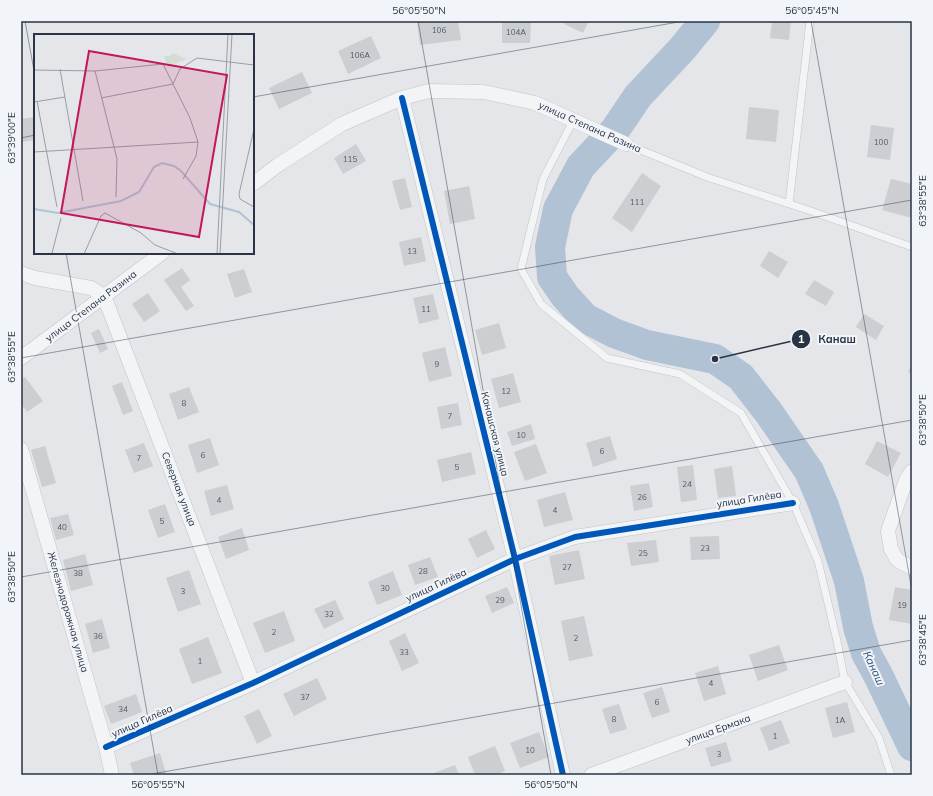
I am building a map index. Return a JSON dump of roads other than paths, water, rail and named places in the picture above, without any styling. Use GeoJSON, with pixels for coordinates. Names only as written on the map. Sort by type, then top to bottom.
{"type":"FeatureCollection","features":[{"type":"Feature","properties":{"kind":"street","name":"улица Степана Разина"},"geometry":{"type":"LineString","coordinates":[[254,183],[278,165],[342,124],[402,98],[429,91],[484,92],[535,103],[626,144]]}},
{"type":"Feature","properties":{"kind":"street","name":"Канашская улица"},"geometry":{"type":"LineString","coordinates":[[402,98],[515,559],[563,775]]}},
{"type":"Feature","properties":{"kind":"street","name":"улица Степана Разина"},"geometry":{"type":"LineString","coordinates":[[21,358],[161,254]]}},
{"type":"Feature","properties":{"kind":"street"},"geometry":{"type":"LineString","coordinates":[[21,273],[42,280],[91,288],[104,296]]}},
{"type":"Feature","properties":{"kind":"street","name":"Северная улица"},"geometry":{"type":"LineString","coordinates":[[104,296],[253,683]]}},
{"type":"Feature","properties":{"kind":"street","name":"Железнодорожная улица"},"geometry":{"type":"LineString","coordinates":[[21,449],[106,747],[112,775]]}},
{"type":"Feature","properties":{"kind":"street"},"geometry":{"type":"LineString","coordinates":[[912,471],[906,480],[888,530],[891,549],[897,560],[912,568]]}},
{"type":"Feature","properties":{"kind":"street","name":"улица Гилёва"},"geometry":{"type":"LineString","coordinates":[[106,747],[253,683],[515,559],[575,537],[793,503]]}},
{"type":"Feature","properties":{"kind":"street","name":"улица Ермака"},"geometry":{"type":"LineString","coordinates":[[591,775],[846,682]]}},
{"type":"Feature","properties":{"kind":"lane"},"geometry":{"type":"LineString","coordinates":[[789,204],[810,21]]}},
{"type":"Feature","properties":{"kind":"lane"},"geometry":{"type":"LineString","coordinates":[[577,122],[543,179],[521,269],[541,304],[607,358],[680,374],[740,413],[793,503],[818,561],[846,682],[879,738],[890,775]]}},
{"type":"Feature","properties":{"kind":"lane","name":"улица Степана Разина"},"geometry":{"type":"LineString","coordinates":[[626,144],[707,177],[789,204],[912,248]]}},
{"type":"Feature","properties":{"kind":"waterway","name":"Канаш"},"geometry":{"type":"LineString","coordinates":[[705,21],[682,49],[638,96],[615,130],[581,166],[558,209],[550,247],[552,277],[565,296],[585,318],[614,333],[647,345],[715,359],[741,377],[769,413],[809,471],[824,506],[849,581],[858,627],[866,653],[912,746]]}},
{"type":"Feature","properties":{"kind":"place","name":"Канаш"},"geometry":{"type":"Point","coordinates":[715,359]}}]}
